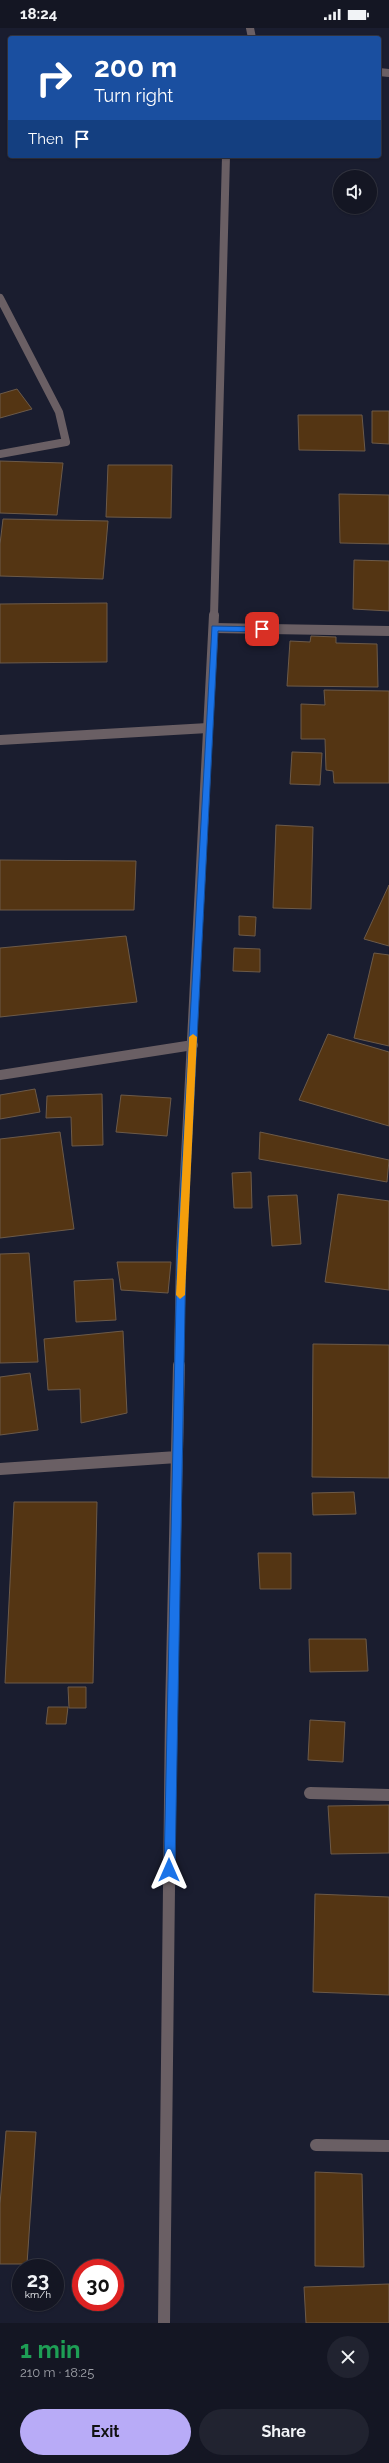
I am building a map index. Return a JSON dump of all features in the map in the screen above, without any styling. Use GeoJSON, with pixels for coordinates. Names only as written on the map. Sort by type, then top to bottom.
{"type":"FeatureCollection","features":[{"type":"Feature","properties":{"kind":"street"},"geometry":{"type":"LineString","coordinates":[[164,2323],[171,1713],[181,1253],[214,628],[226,158]]}},
{"type":"Feature","properties":{"kind":"street"},"geometry":{"type":"LineString","coordinates":[[0,298],[60,412],[66,442],[0,454]]}},
{"type":"Feature","properties":{"kind":"street"},"geometry":{"type":"LineString","coordinates":[[214,628],[389,631]]}},
{"type":"Feature","properties":{"kind":"street"},"geometry":{"type":"LineString","coordinates":[[0,740],[208,728]]}},
{"type":"Feature","properties":{"kind":"street"},"geometry":{"type":"LineString","coordinates":[[0,1075],[193,1046]]}},
{"type":"Feature","properties":{"kind":"street"},"geometry":{"type":"LineString","coordinates":[[0,1469],[176,1458]]}},
{"type":"Feature","properties":{"kind":"street"},"geometry":{"type":"LineString","coordinates":[[310,1793],[389,1795]]}},
{"type":"Feature","properties":{"kind":"street"},"geometry":{"type":"LineString","coordinates":[[316,2145],[389,2146]]}},
{"type":"Feature","properties":{"kind":"building"},"geometry":{"type":"Polygon","coordinates":[[[17,389],[32,409],[0,418],[0,394],[17,389]]]}},
{"type":"Feature","properties":{"kind":"building"},"geometry":{"type":"Polygon","coordinates":[[[372,411],[389,411],[389,444],[372,443],[372,411]]]}},
{"type":"Feature","properties":{"kind":"building"},"geometry":{"type":"Polygon","coordinates":[[[298,415],[362,415],[365,451],[299,450],[298,415]]]}},
{"type":"Feature","properties":{"kind":"building"},"geometry":{"type":"Polygon","coordinates":[[[0,461],[63,463],[57,515],[0,513],[0,461]]]}},
{"type":"Feature","properties":{"kind":"building"},"geometry":{"type":"Polygon","coordinates":[[[108,465],[172,465],[171,518],[106,517],[108,465]]]}},
{"type":"Feature","properties":{"kind":"building"},"geometry":{"type":"Polygon","coordinates":[[[339,494],[389,495],[389,544],[340,543],[339,494]]]}},
{"type":"Feature","properties":{"kind":"building"},"geometry":{"type":"Polygon","coordinates":[[[3,519],[108,521],[103,579],[0,576],[0,544],[3,519]]]}},
{"type":"Feature","properties":{"kind":"building"},"geometry":{"type":"Polygon","coordinates":[[[354,560],[389,561],[389,611],[353,609],[354,560]]]}},
{"type":"Feature","properties":{"kind":"building"},"geometry":{"type":"Polygon","coordinates":[[[107,603],[107,662],[0,663],[0,604],[107,603]]]}},
{"type":"Feature","properties":{"kind":"building"},"geometry":{"type":"Polygon","coordinates":[[[311,636],[336,637],[336,643],[377,644],[378,687],[287,686],[290,641],[310,642],[311,636]]]}},
{"type":"Feature","properties":{"kind":"building"},"geometry":{"type":"Polygon","coordinates":[[[324,690],[389,691],[389,783],[334,783],[333,771],[326,770],[325,739],[301,739],[301,704],[325,705],[324,690]]]}},
{"type":"Feature","properties":{"kind":"building"},"geometry":{"type":"Polygon","coordinates":[[[292,752],[322,753],[320,785],[290,784],[292,752]]]}},
{"type":"Feature","properties":{"kind":"building"},"geometry":{"type":"Polygon","coordinates":[[[276,825],[313,827],[311,909],[273,908],[276,825]]]}},
{"type":"Feature","properties":{"kind":"building"},"geometry":{"type":"Polygon","coordinates":[[[0,860],[136,861],[134,910],[0,910],[0,860]]]}},
{"type":"Feature","properties":{"kind":"building"},"geometry":{"type":"Polygon","coordinates":[[[389,885],[389,946],[364,939],[389,885]]]}},
{"type":"Feature","properties":{"kind":"building"},"geometry":{"type":"Polygon","coordinates":[[[239,916],[256,917],[255,936],[239,935],[239,916]]]}},
{"type":"Feature","properties":{"kind":"building"},"geometry":{"type":"Polygon","coordinates":[[[126,936],[137,1002],[0,1017],[0,948],[126,936]]]}},
{"type":"Feature","properties":{"kind":"building"},"geometry":{"type":"Polygon","coordinates":[[[234,948],[260,949],[260,972],[233,971],[234,948]]]}},
{"type":"Feature","properties":{"kind":"building"},"geometry":{"type":"Polygon","coordinates":[[[374,953],[389,955],[389,1046],[354,1038],[374,953]]]}},
{"type":"Feature","properties":{"kind":"building"},"geometry":{"type":"Polygon","coordinates":[[[328,1034],[389,1052],[389,1126],[299,1100],[328,1034]]]}},
{"type":"Feature","properties":{"kind":"building"},"geometry":{"type":"Polygon","coordinates":[[[35,1089],[40,1112],[0,1119],[0,1095],[35,1089]]]}},
{"type":"Feature","properties":{"kind":"building"},"geometry":{"type":"Polygon","coordinates":[[[102,1094],[103,1145],[72,1146],[71,1117],[46,1118],[47,1096],[102,1094]]]}},
{"type":"Feature","properties":{"kind":"building"},"geometry":{"type":"Polygon","coordinates":[[[121,1095],[171,1098],[167,1136],[116,1132],[121,1095]]]}},
{"type":"Feature","properties":{"kind":"building"},"geometry":{"type":"Polygon","coordinates":[[[60,1132],[74,1229],[0,1238],[0,1139],[60,1132]]]}},
{"type":"Feature","properties":{"kind":"building"},"geometry":{"type":"Polygon","coordinates":[[[260,1132],[389,1160],[387,1182],[259,1159],[260,1132]]]}},
{"type":"Feature","properties":{"kind":"building"},"geometry":{"type":"Polygon","coordinates":[[[251,1172],[252,1208],[234,1208],[232,1173],[251,1172]]]}},
{"type":"Feature","properties":{"kind":"building"},"geometry":{"type":"Polygon","coordinates":[[[338,1194],[389,1201],[389,1290],[325,1282],[338,1194]]]}},
{"type":"Feature","properties":{"kind":"building"},"geometry":{"type":"Polygon","coordinates":[[[297,1195],[301,1244],[272,1246],[268,1196],[297,1195]]]}},
{"type":"Feature","properties":{"kind":"building"},"geometry":{"type":"Polygon","coordinates":[[[29,1253],[38,1362],[0,1363],[0,1254],[29,1253]]]}},
{"type":"Feature","properties":{"kind":"building"},"geometry":{"type":"Polygon","coordinates":[[[117,1262],[171,1262],[168,1293],[121,1290],[117,1262]]]}},
{"type":"Feature","properties":{"kind":"building"},"geometry":{"type":"Polygon","coordinates":[[[113,1279],[116,1320],[76,1322],[74,1281],[113,1279]]]}},
{"type":"Feature","properties":{"kind":"building"},"geometry":{"type":"Polygon","coordinates":[[[123,1331],[127,1413],[81,1423],[80,1389],[48,1390],[44,1339],[123,1331]]]}},
{"type":"Feature","properties":{"kind":"building"},"geometry":{"type":"Polygon","coordinates":[[[313,1344],[389,1345],[389,1478],[312,1477],[313,1344]]]}},
{"type":"Feature","properties":{"kind":"building"},"geometry":{"type":"Polygon","coordinates":[[[30,1373],[38,1430],[0,1435],[0,1377],[30,1373]]]}},
{"type":"Feature","properties":{"kind":"building"},"geometry":{"type":"Polygon","coordinates":[[[354,1492],[356,1514],[313,1515],[312,1493],[354,1492]]]}},
{"type":"Feature","properties":{"kind":"building"},"geometry":{"type":"Polygon","coordinates":[[[14,1502],[97,1502],[93,1683],[5,1683],[14,1502]]]}},
{"type":"Feature","properties":{"kind":"building"},"geometry":{"type":"Polygon","coordinates":[[[258,1553],[291,1553],[291,1589],[260,1589],[258,1553]]]}},
{"type":"Feature","properties":{"kind":"building"},"geometry":{"type":"Polygon","coordinates":[[[309,1639],[366,1639],[368,1671],[310,1672],[309,1639]]]}},
{"type":"Feature","properties":{"kind":"building"},"geometry":{"type":"Polygon","coordinates":[[[68,1687],[86,1687],[86,1708],[69,1708],[68,1687]]]}},
{"type":"Feature","properties":{"kind":"building"},"geometry":{"type":"Polygon","coordinates":[[[48,1707],[68,1707],[66,1724],[46,1724],[48,1707]]]}},
{"type":"Feature","properties":{"kind":"building"},"geometry":{"type":"Polygon","coordinates":[[[310,1720],[345,1722],[343,1762],[308,1760],[310,1720]]]}},
{"type":"Feature","properties":{"kind":"building"},"geometry":{"type":"Polygon","coordinates":[[[389,1805],[389,1853],[331,1854],[328,1806],[389,1805]]]}},
{"type":"Feature","properties":{"kind":"building"},"geometry":{"type":"Polygon","coordinates":[[[315,1894],[389,1897],[389,1995],[313,1992],[315,1894]]]}},
{"type":"Feature","properties":{"kind":"building"},"geometry":{"type":"Polygon","coordinates":[[[6,2131],[36,2132],[27,2259],[12,2259],[12,2264],[0,2264],[0,2204],[6,2131]]]}},
{"type":"Feature","properties":{"kind":"building"},"geometry":{"type":"Polygon","coordinates":[[[315,2172],[362,2174],[364,2267],[315,2266],[315,2172]]]}},
{"type":"Feature","properties":{"kind":"building"},"geometry":{"type":"Polygon","coordinates":[[[389,2284],[389,2323],[306,2323],[304,2287],[389,2284]]]}},
{"type":"Feature","properties":{"kind":"slow traffic"},"geometry":{"type":"LineString","coordinates":[[180,1295],[193,1037]]}},
{"type":"Feature","properties":{"kind":"route"},"geometry":{"type":"LineString","coordinates":[[169,1870],[181,1253],[214,628],[262,629]]}}]}
